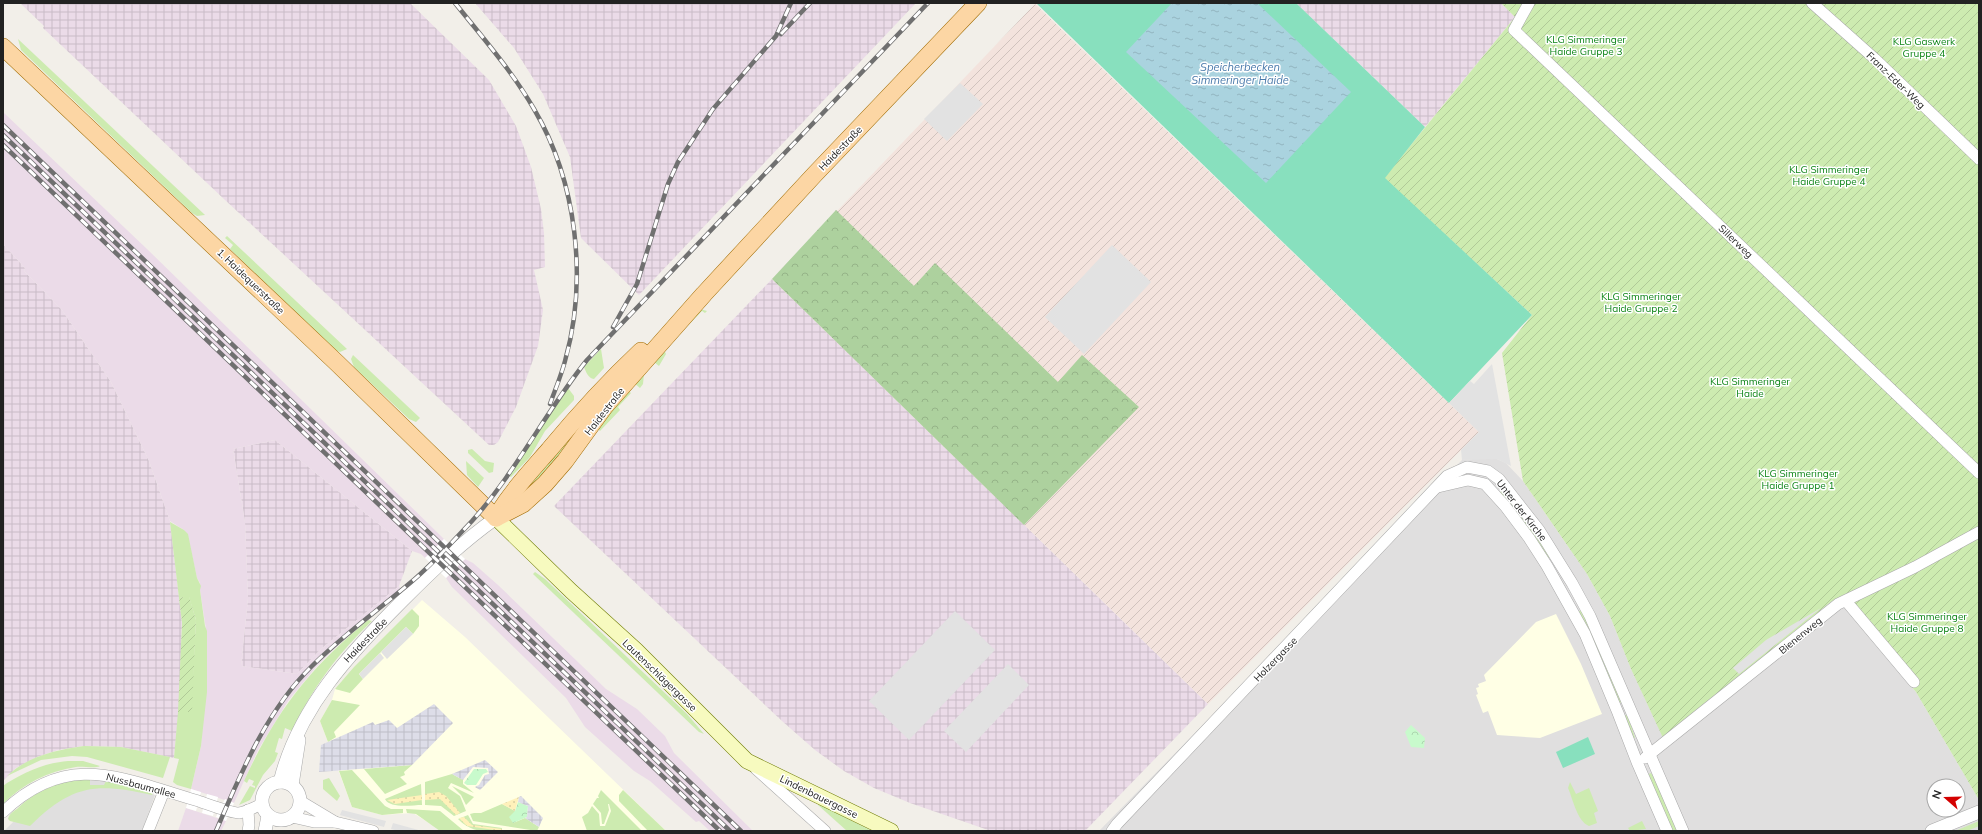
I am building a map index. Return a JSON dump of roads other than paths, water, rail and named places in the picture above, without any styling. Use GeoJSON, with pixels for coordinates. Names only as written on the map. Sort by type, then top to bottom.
{"type":"FeatureCollection","features":[{"type":"Feature","properties":{"kind":"main road","name":"Haidestraße"},"geometry":{"type":"LineString","coordinates":[[496,518],[523,504],[544,484],[576,447],[605,406],[704,294],[978,3]]}},
{"type":"Feature","properties":{"kind":"main road","name":"1. Haidequerstraße"},"geometry":{"type":"LineString","coordinates":[[3,47],[337,363],[496,518]]}},
{"type":"Feature","properties":{"kind":"main road","name":"Lautenschlägergasse"},"geometry":{"type":"LineString","coordinates":[[496,518],[571,591],[636,650],[746,761]]}},
{"type":"Feature","properties":{"kind":"main road","name":"Lindenbauergasse"},"geometry":{"type":"LineString","coordinates":[[746,761],[891,831]]}},
{"type":"Feature","properties":{"kind":"street","name":"Sillerweg"},"geometry":{"type":"LineString","coordinates":[[1529,3],[1514,30],[1979,473]]}},
{"type":"Feature","properties":{"kind":"street","name":"Franz-Eder-Weg"},"geometry":{"type":"LineString","coordinates":[[1812,3],[1869,54],[1979,159]]}},
{"type":"Feature","properties":{"kind":"street","name":"Unter der Kirche"},"geometry":{"type":"LineString","coordinates":[[1438,487],[1447,476],[1467,466],[1488,471],[1499,479],[1539,530],[1558,559],[1590,616],[1683,831]]}},
{"type":"Feature","properties":{"kind":"street"},"geometry":{"type":"LineString","coordinates":[[1485,484],[1488,471]]}},
{"type":"Feature","properties":{"kind":"street","name":"Unter der Kirche"},"geometry":{"type":"LineString","coordinates":[[1438,487],[1468,480],[1485,484],[1505,506],[1547,566],[1585,634],[1667,831]]}},
{"type":"Feature","properties":{"kind":"street","name":"Holzergasse"},"geometry":{"type":"LineString","coordinates":[[1112,831],[1438,487]]}},
{"type":"Feature","properties":{"kind":"street","name":"Haidestraße"},"geometry":{"type":"LineString","coordinates":[[286,783],[289,750],[301,726],[331,677],[365,638],[436,568],[496,518]]}},
{"type":"Feature","properties":{"kind":"street","name":"Bienenweg"},"geometry":{"type":"LineString","coordinates":[[1637,762],[1651,754],[1838,604],[1915,567],[1979,532]]}},
{"type":"Feature","properties":{"kind":"street"},"geometry":{"type":"LineString","coordinates":[[1547,566],[1558,559]]}},
{"type":"Feature","properties":{"kind":"street"},"geometry":{"type":"LineString","coordinates":[[1846,601],[1914,682]]}},
{"type":"Feature","properties":{"kind":"street","name":"Lautenschlägergasse"},"geometry":{"type":"LineString","coordinates":[[746,761],[825,831]]}},
{"type":"Feature","properties":{"kind":"street","name":"Nussbaumallee"},"geometry":{"type":"LineString","coordinates":[[3,812],[35,787],[65,775],[81,773],[110,776],[237,812],[248,810],[276,818]]}},
{"type":"Feature","properties":{"kind":"street"},"geometry":{"type":"LineString","coordinates":[[265,831],[276,818],[296,813],[300,801],[297,790],[286,783],[274,783],[264,792],[276,818]]}},
{"type":"Feature","properties":{"kind":"street"},"geometry":{"type":"LineString","coordinates":[[148,831],[164,791]]}},
{"type":"Feature","properties":{"kind":"street"},"geometry":{"type":"LineString","coordinates":[[300,801],[335,822]]}},
{"type":"Feature","properties":{"kind":"street"},"geometry":{"type":"LineString","coordinates":[[248,810],[248,831]]}},
{"type":"Feature","properties":{"kind":"street"},"geometry":{"type":"LineString","coordinates":[[1932,831],[1979,812]]}},
{"type":"Feature","properties":{"kind":"street"},"geometry":{"type":"LineString","coordinates":[[276,818],[314,822],[335,822],[373,831]]}},
{"type":"Feature","properties":{"kind":"water","name":"Speicherbecken Simmeringer Haide"},"geometry":{"type":"Polygon","coordinates":[[[1172,3],[1257,3],[1351,92],[1266,183],[1126,52],[1172,3]]]}},
{"type":"Feature","properties":{"kind":"railway"},"geometry":{"type":"LineString","coordinates":[[455,3],[507,68],[534,109],[549,137],[569,199],[577,265],[576,298],[572,330],[565,361],[550,404]]}},
{"type":"Feature","properties":{"kind":"railway"},"geometry":{"type":"LineString","coordinates":[[613,327],[637,284],[668,184],[678,162],[713,109],[776,36],[791,3]]}},
{"type":"Feature","properties":{"kind":"railway"},"geometry":{"type":"LineString","coordinates":[[781,34],[810,3]]}},
{"type":"Feature","properties":{"kind":"railway"},"geometry":{"type":"LineString","coordinates":[[216,831],[245,765],[256,744],[281,703],[296,684],[335,644],[426,569],[472,521],[503,482],[558,400],[587,360],[928,3]]}},
{"type":"Feature","properties":{"kind":"railway"},"geometry":{"type":"LineString","coordinates":[[3,125],[741,831]]}},
{"type":"Feature","properties":{"kind":"railway"},"geometry":{"type":"LineString","coordinates":[[3,135],[730,831]]}},
{"type":"Feature","properties":{"kind":"railway"},"geometry":{"type":"LineString","coordinates":[[3,145],[720,831]]}},
{"type":"Feature","properties":{"kind":"park label","name":"KLG Simmeringer Haide Gruppe 3"},"geometry":{"type":"Point","coordinates":[1586,44]}},
{"type":"Feature","properties":{"kind":"park label","name":"KLG Gaswerk Gruppe 4"},"geometry":{"type":"Point","coordinates":[1924,46]}},
{"type":"Feature","properties":{"kind":"park label","name":"KLG Simmeringer Haide Gruppe 4"},"geometry":{"type":"Point","coordinates":[1829,174]}},
{"type":"Feature","properties":{"kind":"park label","name":"KLG Simmeringer Haide Gruppe 2"},"geometry":{"type":"Point","coordinates":[1641,302]}},
{"type":"Feature","properties":{"kind":"park label","name":"KLG Simmeringer Haide"},"geometry":{"type":"Point","coordinates":[1750,386]}},
{"type":"Feature","properties":{"kind":"park label","name":"KLG Simmeringer Haide Gruppe 1"},"geometry":{"type":"Point","coordinates":[1798,478]}},
{"type":"Feature","properties":{"kind":"park label","name":"KLG Simmeringer Haide Gruppe 8"},"geometry":{"type":"Point","coordinates":[1927,622]}}]}
